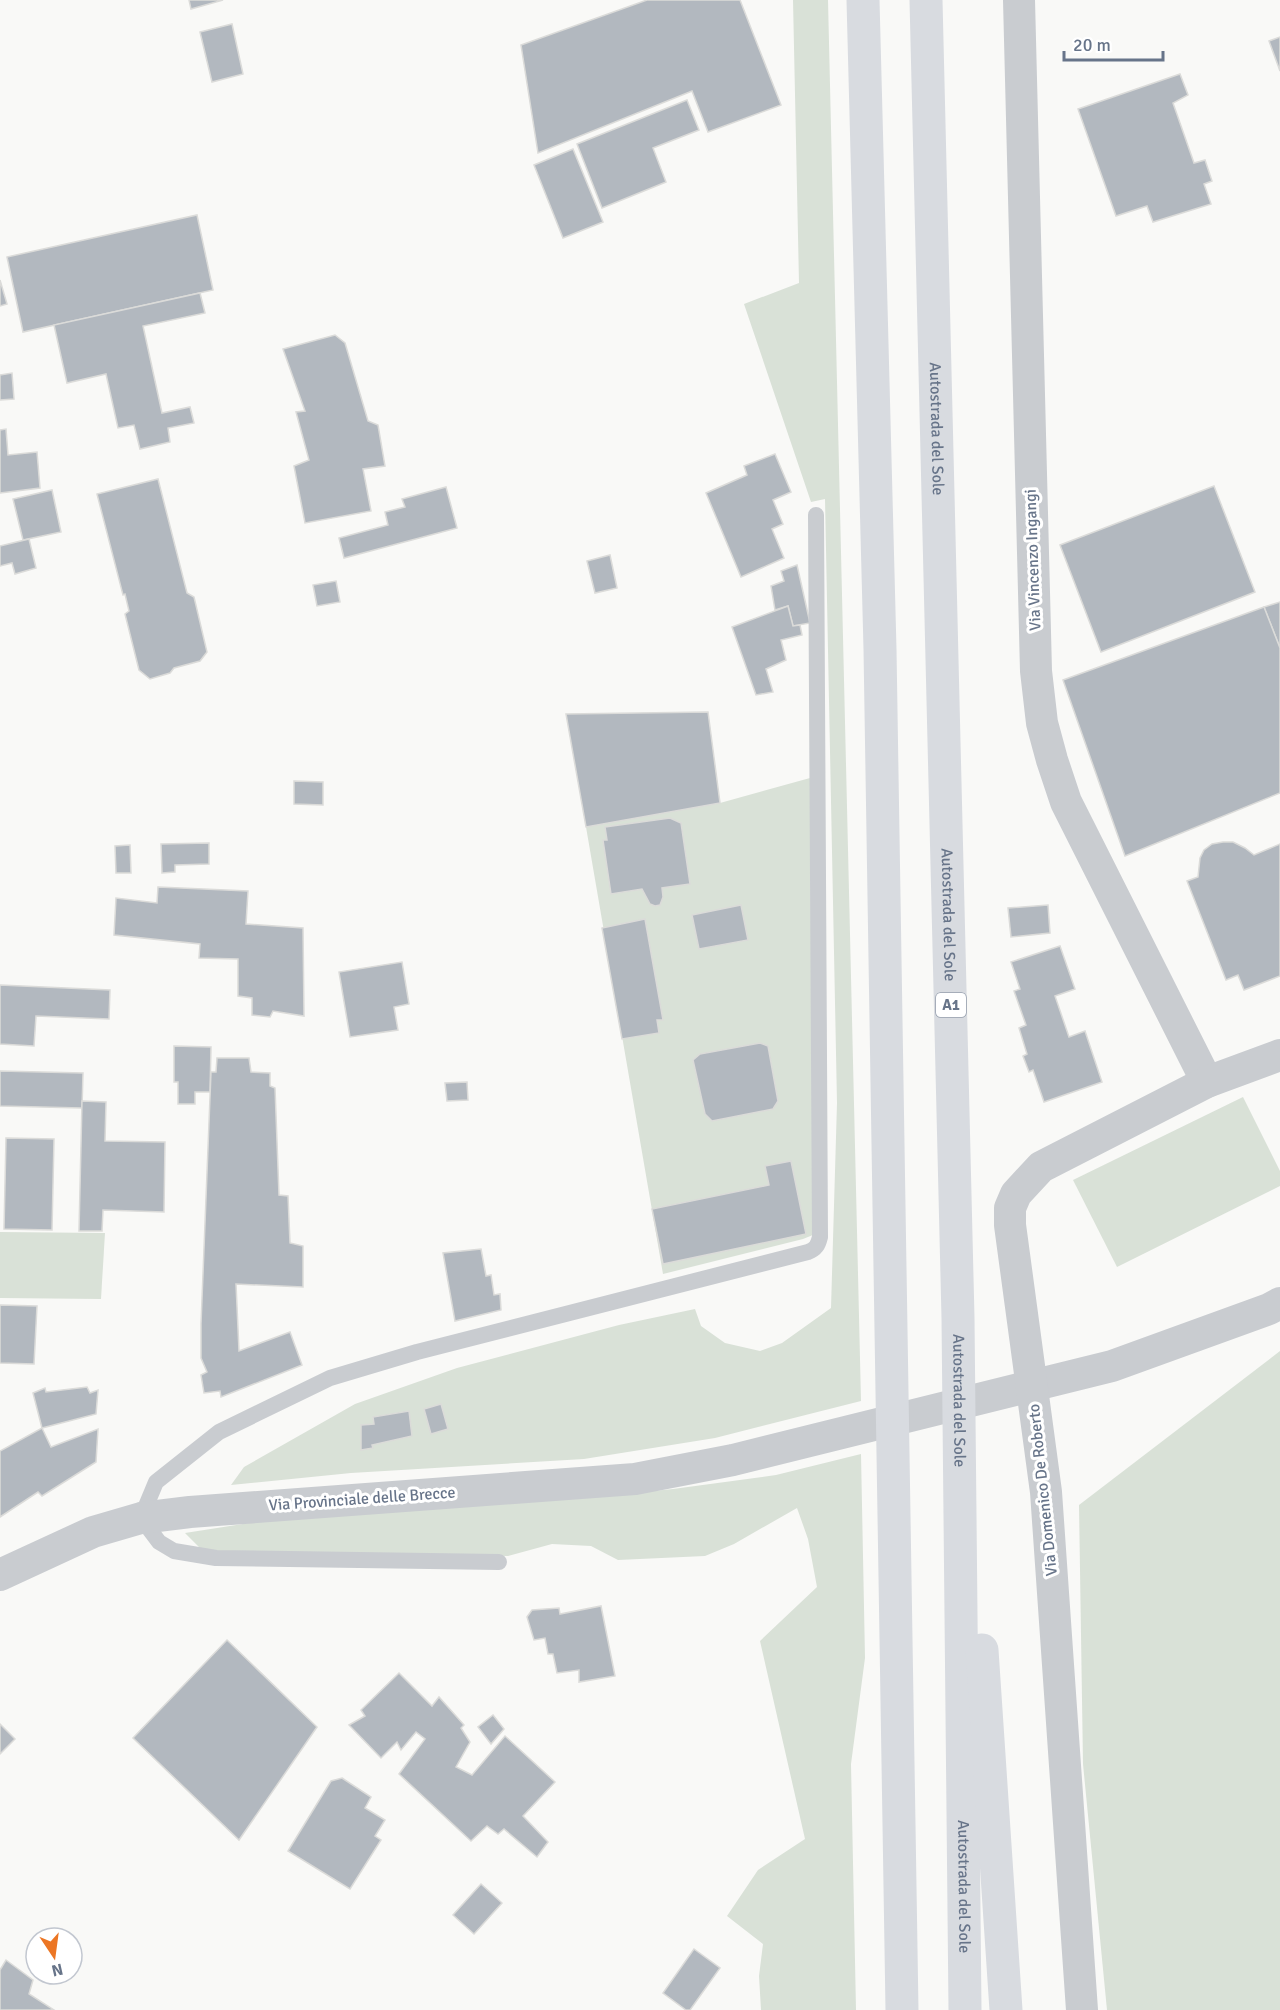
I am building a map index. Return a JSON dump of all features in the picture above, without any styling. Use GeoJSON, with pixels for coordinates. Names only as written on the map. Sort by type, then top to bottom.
{"type":"FeatureCollection","features":[{"type":"Feature","properties":{"kind":"highway"},"geometry":{"type":"LineString","coordinates":[[863,0],[880,648],[902,2010]]}},
{"type":"Feature","properties":{"kind":"highway","name":"Autostrada del Sole"},"geometry":{"type":"LineString","coordinates":[[926,0],[958,1318],[965,2010]]}},
{"type":"Feature","properties":{"kind":"highway"},"geometry":{"type":"LineString","coordinates":[[958,1318],[1006,2010]]}},
{"type":"Feature","properties":{"kind":"highway"},"geometry":{"type":"LineString","coordinates":[[896,2010],[900,1929]]}},
{"type":"Feature","properties":{"kind":"street","name":"Via Vincenzo Ingangi"},"geometry":{"type":"LineString","coordinates":[[1019,0],[1036,671],[1042,723],[1066,802],[1207,1082]]}},
{"type":"Feature","properties":{"kind":"street"},"geometry":{"type":"LineString","coordinates":[[1207,1082],[1280,1055]]}},
{"type":"Feature","properties":{"kind":"street","name":"Via Domenico De Roberto"},"geometry":{"type":"LineString","coordinates":[[1082,2010],[1046,1492],[1010,1225],[1011,1208],[1016,1194],[1041,1167],[1207,1082]]}},
{"type":"Feature","properties":{"kind":"street","name":"Via Provinciale delle Brecce"},"geometry":{"type":"LineString","coordinates":[[9,1564],[93,1532],[141,1518],[190,1512],[636,1479],[733,1460],[1112,1366],[1280,1303]]}},
{"type":"Feature","properties":{"kind":"lane"},"geometry":{"type":"LineString","coordinates":[[499,1562],[216,1558],[174,1551],[159,1542],[141,1518],[156,1482],[219,1432],[330,1378],[417,1352],[816,1248],[819,1243],[820,1226],[816,515]]}},
{"type":"Feature","properties":{"kind":"shaded area"},"geometry":{"type":"Polygon","coordinates":[[[793,0],[828,0],[861,1401],[715,1438],[584,1459],[351,1473],[231,1485],[244,1467],[355,1404],[457,1368],[619,1325],[695,1309],[701,1326],[725,1343],[760,1351],[782,1343],[831,1308],[837,1103],[825,499],[811,502],[744,304],[799,283],[793,0]]]}},
{"type":"Feature","properties":{"kind":"shaded area"},"geometry":{"type":"Polygon","coordinates":[[[810,778],[813,1235],[663,1274],[586,827],[720,803],[810,778]]]}},
{"type":"Feature","properties":{"kind":"shaded area"},"geometry":{"type":"Polygon","coordinates":[[[1243,1097],[1280,1171],[1280,1186],[1117,1267],[1073,1180],[1243,1097]]]}},
{"type":"Feature","properties":{"kind":"shaded area"},"geometry":{"type":"Polygon","coordinates":[[[0,1232],[105,1233],[101,1299],[0,1298],[0,1232]]]}},
{"type":"Feature","properties":{"kind":"shaded area"},"geometry":{"type":"Polygon","coordinates":[[[1280,1351],[1280,2010],[1107,2010],[1083,1764],[1079,1505],[1280,1351]]]}},
{"type":"Feature","properties":{"kind":"shaded area"},"geometry":{"type":"Polygon","coordinates":[[[861,1454],[865,1658],[851,1764],[856,2010],[761,2010],[759,1976],[763,1944],[727,1916],[758,1870],[805,1839],[760,1641],[817,1587],[808,1539],[797,1508],[734,1544],[705,1556],[618,1560],[591,1546],[552,1544],[508,1556],[212,1552],[200,1548],[185,1533],[281,1518],[585,1498],[673,1489],[776,1475],[861,1454]]]}},
{"type":"Feature","properties":{"kind":"building"},"geometry":{"type":"Polygon","coordinates":[[[189,0],[223,0],[191,9],[189,0]]]}},
{"type":"Feature","properties":{"kind":"building"},"geometry":{"type":"Polygon","coordinates":[[[647,0],[740,0],[781,105],[708,132],[692,91],[538,153],[521,45],[647,0]]]}},
{"type":"Feature","properties":{"kind":"building"},"geometry":{"type":"Polygon","coordinates":[[[232,24],[243,74],[212,82],[200,32],[232,24]]]}},
{"type":"Feature","properties":{"kind":"building"},"geometry":{"type":"Polygon","coordinates":[[[1280,37],[1280,71],[1269,41],[1280,37]]]}},
{"type":"Feature","properties":{"kind":"building"},"geometry":{"type":"Polygon","coordinates":[[[1180,74],[1188,95],[1173,103],[1194,163],[1205,160],[1212,181],[1204,184],[1211,204],[1153,222],[1147,206],[1116,216],[1078,109],[1180,74]]]}},
{"type":"Feature","properties":{"kind":"building"},"geometry":{"type":"Polygon","coordinates":[[[687,100],[699,130],[653,148],[666,182],[602,208],[577,144],[687,100]]]}},
{"type":"Feature","properties":{"kind":"building"},"geometry":{"type":"Polygon","coordinates":[[[573,149],[603,222],[563,238],[534,165],[573,149]]]}},
{"type":"Feature","properties":{"kind":"building"},"geometry":{"type":"Polygon","coordinates":[[[197,215],[213,290],[23,332],[7,257],[197,215]]]}},
{"type":"Feature","properties":{"kind":"building"},"geometry":{"type":"Polygon","coordinates":[[[0,280],[7,304],[0,306],[0,280]]]}},
{"type":"Feature","properties":{"kind":"building"},"geometry":{"type":"Polygon","coordinates":[[[200,293],[205,313],[143,326],[162,413],[190,407],[194,423],[168,428],[170,442],[140,449],[134,425],[118,428],[106,374],[67,383],[54,325],[200,293]]]}},
{"type":"Feature","properties":{"kind":"building"},"geometry":{"type":"Polygon","coordinates":[[[335,335],[345,343],[368,421],[378,425],[385,466],[363,469],[371,511],[305,523],[294,466],[309,460],[296,412],[305,411],[283,349],[335,335]]]}},
{"type":"Feature","properties":{"kind":"building"},"geometry":{"type":"Polygon","coordinates":[[[12,373],[14,399],[0,400],[0,375],[12,373]]]}},
{"type":"Feature","properties":{"kind":"building"},"geometry":{"type":"Polygon","coordinates":[[[6,429],[8,455],[37,452],[40,488],[0,493],[0,430],[6,429]]]}},
{"type":"Feature","properties":{"kind":"building"},"geometry":{"type":"Polygon","coordinates":[[[775,454],[791,492],[773,500],[783,524],[772,529],[784,558],[741,577],[706,493],[747,475],[744,466],[775,454]]]}},
{"type":"Feature","properties":{"kind":"building"},"geometry":{"type":"Polygon","coordinates":[[[158,479],[187,593],[194,597],[207,652],[200,661],[174,668],[170,673],[150,679],[139,670],[125,614],[129,611],[125,594],[123,595],[97,494],[158,479]]]}},
{"type":"Feature","properties":{"kind":"building"},"geometry":{"type":"Polygon","coordinates":[[[1214,486],[1255,592],[1101,652],[1060,545],[1214,486]]]}},
{"type":"Feature","properties":{"kind":"building"},"geometry":{"type":"Polygon","coordinates":[[[446,487],[457,528],[344,558],[339,538],[388,525],[385,512],[405,507],[402,499],[446,487]]]}},
{"type":"Feature","properties":{"kind":"building"},"geometry":{"type":"Polygon","coordinates":[[[52,490],[61,532],[23,540],[13,499],[52,490]]]}},
{"type":"Feature","properties":{"kind":"building"},"geometry":{"type":"Polygon","coordinates":[[[29,539],[36,568],[15,574],[12,563],[0,566],[0,546],[29,539]]]}},
{"type":"Feature","properties":{"kind":"building"},"geometry":{"type":"Polygon","coordinates":[[[610,555],[617,588],[595,593],[587,561],[610,555]]]}},
{"type":"Feature","properties":{"kind":"building"},"geometry":{"type":"Polygon","coordinates":[[[797,565],[810,623],[793,626],[788,606],[775,610],[771,586],[784,581],[781,571],[797,565]]]}},
{"type":"Feature","properties":{"kind":"building"},"geometry":{"type":"Polygon","coordinates":[[[336,581],[340,602],[317,606],[313,585],[336,581]]]}},
{"type":"Feature","properties":{"kind":"building"},"geometry":{"type":"Polygon","coordinates":[[[1280,602],[1280,648],[1264,607],[1280,602]]]}},
{"type":"Feature","properties":{"kind":"building"},"geometry":{"type":"Polygon","coordinates":[[[788,606],[793,626],[800,625],[802,635],[781,640],[786,660],[766,669],[773,692],[756,695],[732,627],[788,606]]]}},
{"type":"Feature","properties":{"kind":"building"},"geometry":{"type":"Polygon","coordinates":[[[1264,607],[1280,648],[1280,793],[1125,856],[1063,680],[1264,607]]]}},
{"type":"Feature","properties":{"kind":"building"},"geometry":{"type":"Polygon","coordinates":[[[708,712],[720,803],[586,827],[566,714],[708,712]]]}},
{"type":"Feature","properties":{"kind":"building"},"geometry":{"type":"Polygon","coordinates":[[[294,781],[323,782],[323,805],[294,804],[294,781]]]}},
{"type":"Feature","properties":{"kind":"building"},"geometry":{"type":"Polygon","coordinates":[[[670,818],[681,823],[690,884],[662,888],[663,897],[660,905],[655,906],[650,904],[642,889],[611,894],[603,840],[607,840],[605,827],[670,818]]]}},
{"type":"Feature","properties":{"kind":"building"},"geometry":{"type":"Polygon","coordinates":[[[1233,842],[1254,855],[1280,844],[1280,976],[1244,990],[1238,975],[1226,980],[1187,881],[1198,877],[1200,858],[1204,850],[1212,844],[1233,842]]]}},
{"type":"Feature","properties":{"kind":"building"},"geometry":{"type":"Polygon","coordinates":[[[209,843],[209,864],[175,865],[175,872],[162,873],[161,844],[209,843]]]}},
{"type":"Feature","properties":{"kind":"building"},"geometry":{"type":"Polygon","coordinates":[[[130,845],[131,873],[116,873],[115,846],[130,845]]]}},
{"type":"Feature","properties":{"kind":"building"},"geometry":{"type":"Polygon","coordinates":[[[158,887],[248,891],[246,924],[303,928],[304,1016],[273,1011],[270,1017],[252,1015],[252,998],[238,996],[238,959],[199,958],[200,944],[114,935],[116,898],[157,903],[158,887]]]}},
{"type":"Feature","properties":{"kind":"building"},"geometry":{"type":"Polygon","coordinates":[[[741,905],[748,940],[699,949],[692,915],[741,905]]]}},
{"type":"Feature","properties":{"kind":"building"},"geometry":{"type":"Polygon","coordinates":[[[1048,905],[1050,933],[1011,937],[1008,908],[1048,905]]]}},
{"type":"Feature","properties":{"kind":"building"},"geometry":{"type":"Polygon","coordinates":[[[645,919],[663,1020],[657,1020],[659,1033],[622,1039],[602,928],[645,919]]]}},
{"type":"Feature","properties":{"kind":"building"},"geometry":{"type":"Polygon","coordinates":[[[1060,946],[1075,989],[1055,996],[1069,1037],[1085,1031],[1102,1082],[1044,1102],[1033,1070],[1029,1072],[1023,1056],[1027,1054],[1019,1028],[1026,1025],[1014,991],[1020,989],[1011,962],[1060,946]]]}},
{"type":"Feature","properties":{"kind":"building"},"geometry":{"type":"Polygon","coordinates":[[[402,962],[409,1004],[394,1007],[398,1030],[350,1037],[339,972],[402,962]]]}},
{"type":"Feature","properties":{"kind":"building"},"geometry":{"type":"Polygon","coordinates":[[[0,985],[110,990],[109,1019],[36,1016],[34,1046],[0,1044],[0,985]]]}},
{"type":"Feature","properties":{"kind":"building"},"geometry":{"type":"Polygon","coordinates":[[[760,1043],[768,1046],[778,1101],[773,1109],[712,1121],[705,1114],[693,1060],[700,1054],[760,1043]]]}},
{"type":"Feature","properties":{"kind":"building"},"geometry":{"type":"Polygon","coordinates":[[[174,1046],[211,1047],[210,1092],[195,1092],[195,1104],[178,1104],[178,1082],[174,1082],[174,1046]]]}},
{"type":"Feature","properties":{"kind":"building"},"geometry":{"type":"Polygon","coordinates":[[[217,1058],[249,1058],[251,1072],[270,1073],[270,1086],[275,1088],[279,1195],[288,1196],[290,1243],[303,1246],[303,1287],[236,1284],[239,1351],[290,1332],[302,1365],[221,1397],[220,1391],[204,1393],[201,1375],[207,1372],[201,1358],[201,1324],[211,1072],[216,1072],[217,1058]]]}},
{"type":"Feature","properties":{"kind":"building"},"geometry":{"type":"Polygon","coordinates":[[[0,1071],[83,1073],[82,1108],[0,1106],[0,1071]]]}},
{"type":"Feature","properties":{"kind":"building"},"geometry":{"type":"Polygon","coordinates":[[[467,1082],[468,1100],[447,1101],[445,1083],[467,1082]]]}},
{"type":"Feature","properties":{"kind":"building"},"geometry":{"type":"Polygon","coordinates":[[[82,1101],[106,1102],[105,1141],[165,1142],[164,1212],[103,1210],[102,1231],[79,1231],[82,1101]]]}},
{"type":"Feature","properties":{"kind":"building"},"geometry":{"type":"Polygon","coordinates":[[[6,1138],[54,1139],[52,1230],[4,1229],[6,1138]]]}},
{"type":"Feature","properties":{"kind":"building"},"geometry":{"type":"Polygon","coordinates":[[[791,1161],[806,1234],[663,1264],[652,1209],[769,1185],[765,1166],[791,1161]]]}},
{"type":"Feature","properties":{"kind":"building"},"geometry":{"type":"Polygon","coordinates":[[[481,1249],[486,1276],[491,1275],[494,1295],[500,1294],[501,1310],[455,1321],[443,1253],[481,1249]]]}},
{"type":"Feature","properties":{"kind":"building"},"geometry":{"type":"Polygon","coordinates":[[[0,1305],[37,1306],[34,1364],[0,1363],[0,1305]]]}},
{"type":"Feature","properties":{"kind":"building"},"geometry":{"type":"Polygon","coordinates":[[[87,1387],[90,1393],[98,1390],[96,1414],[42,1428],[33,1393],[45,1388],[46,1392],[87,1387]]]}},
{"type":"Feature","properties":{"kind":"building"},"geometry":{"type":"Polygon","coordinates":[[[441,1404],[448,1429],[431,1434],[424,1409],[441,1404]]]}},
{"type":"Feature","properties":{"kind":"building"},"geometry":{"type":"Polygon","coordinates":[[[409,1411],[412,1436],[372,1445],[373,1448],[361,1450],[361,1425],[374,1424],[373,1417],[409,1411]]]}},
{"type":"Feature","properties":{"kind":"building"},"geometry":{"type":"Polygon","coordinates":[[[42,1428],[51,1447],[98,1429],[96,1462],[42,1496],[38,1492],[0,1517],[0,1451],[42,1428]]]}},
{"type":"Feature","properties":{"kind":"building"},"geometry":{"type":"Polygon","coordinates":[[[601,1606],[615,1676],[579,1682],[579,1670],[557,1673],[553,1654],[548,1654],[545,1638],[534,1640],[527,1617],[532,1610],[559,1608],[560,1614],[601,1606]]]}},
{"type":"Feature","properties":{"kind":"building"},"geometry":{"type":"Polygon","coordinates":[[[227,1640],[317,1727],[239,1840],[133,1738],[227,1640]]]}},
{"type":"Feature","properties":{"kind":"building"},"geometry":{"type":"Polygon","coordinates":[[[399,1673],[432,1706],[439,1697],[464,1725],[461,1728],[470,1742],[456,1767],[472,1775],[505,1736],[555,1782],[523,1816],[548,1842],[537,1857],[504,1829],[498,1834],[487,1826],[471,1841],[399,1774],[425,1739],[416,1732],[401,1750],[397,1742],[381,1758],[349,1725],[365,1716],[361,1710],[399,1673]]]}},
{"type":"Feature","properties":{"kind":"building"},"geometry":{"type":"Polygon","coordinates":[[[493,1715],[504,1729],[491,1744],[478,1727],[493,1715]]]}},
{"type":"Feature","properties":{"kind":"building"},"geometry":{"type":"Polygon","coordinates":[[[0,1724],[15,1739],[0,1754],[0,1724]]]}},
{"type":"Feature","properties":{"kind":"building"},"geometry":{"type":"Polygon","coordinates":[[[342,1778],[371,1797],[365,1808],[385,1820],[375,1836],[381,1840],[350,1889],[288,1851],[331,1781],[342,1778]]]}},
{"type":"Feature","properties":{"kind":"building"},"geometry":{"type":"Polygon","coordinates":[[[481,1884],[502,1903],[474,1934],[453,1915],[481,1884]]]}},
{"type":"Feature","properties":{"kind":"building"},"geometry":{"type":"Polygon","coordinates":[[[694,1949],[720,1968],[690,2010],[686,2010],[663,1993],[694,1949]]]}},
{"type":"Feature","properties":{"kind":"building"},"geometry":{"type":"Polygon","coordinates":[[[6,1960],[24,1973],[24,1986],[31,1986],[29,1994],[54,2010],[0,2010],[0,1970],[6,1960]]]}}]}
